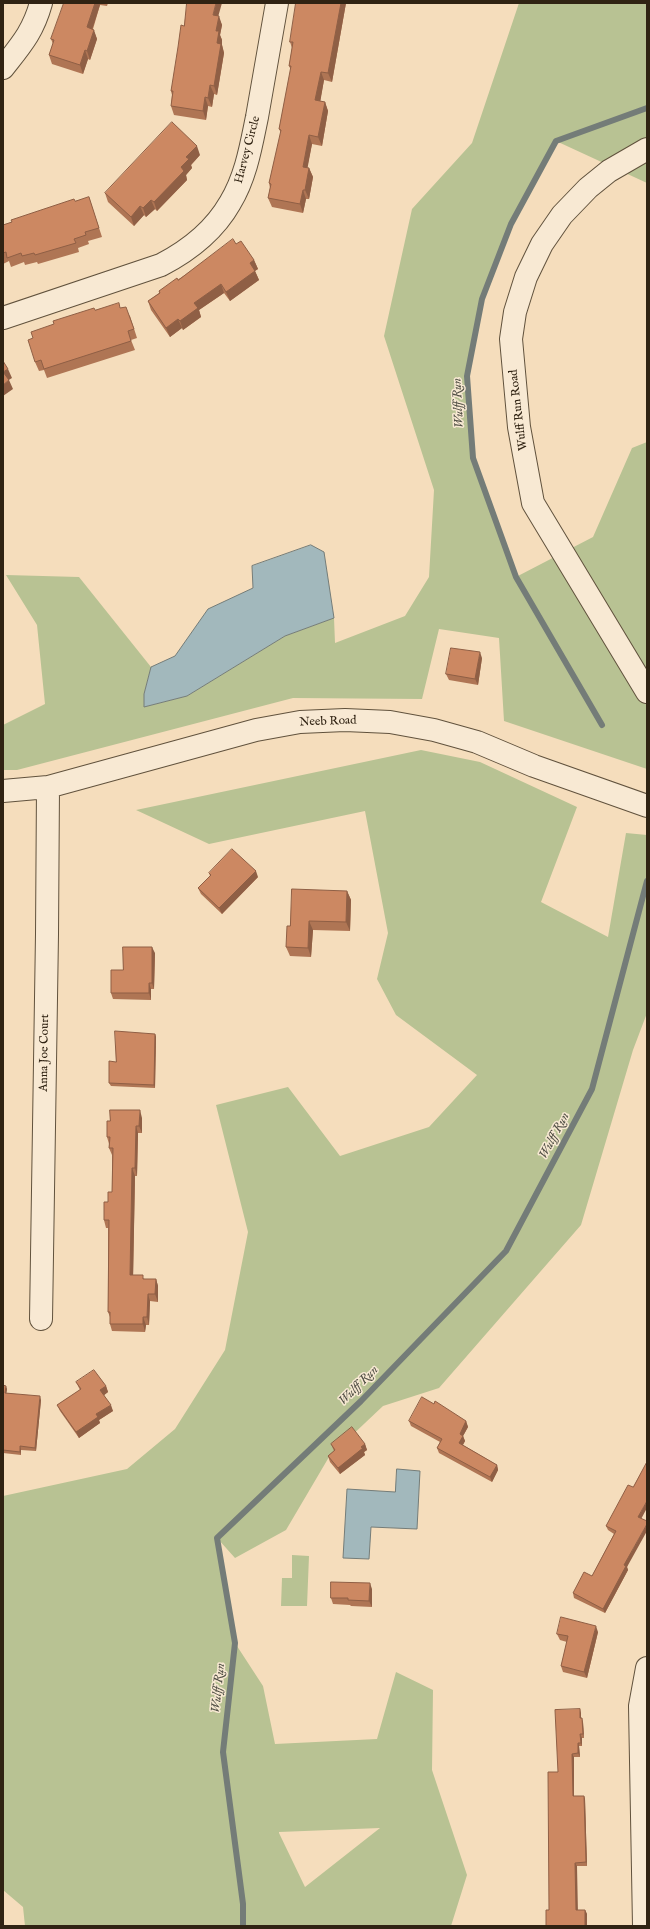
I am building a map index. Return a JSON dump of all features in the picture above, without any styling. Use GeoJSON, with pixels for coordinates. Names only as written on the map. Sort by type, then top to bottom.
{"type":"FeatureCollection","features":[{"type":"Feature","properties":{"kind":"street"},"geometry":{"type":"LineString","coordinates":[[3,68],[28,37],[38,17],[42,3]]}},
{"type":"Feature","properties":{"kind":"street","name":"Harvey Circle"},"geometry":{"type":"LineString","coordinates":[[3,318],[161,266],[180,255],[201,239],[222,215],[240,185],[250,151],[277,3]]}},
{"type":"Feature","properties":{"kind":"street","name":"Wulff Run Road"},"geometry":{"type":"LineString","coordinates":[[647,149],[609,171],[588,188],[562,215],[542,244],[526,277],[515,312],[511,338],[519,427],[533,503],[647,692]]}},
{"type":"Feature","properties":{"kind":"street","name":"Neeb Road"},"geometry":{"type":"LineString","coordinates":[[3,791],[48,787],[256,730],[300,722],[345,720],[390,722],[434,730],[477,742],[534,766],[647,806]]}},
{"type":"Feature","properties":{"kind":"street","name":"Anna Joe Court"},"geometry":{"type":"LineString","coordinates":[[41,1319],[48,787]]}},
{"type":"Feature","properties":{"kind":"street"},"geometry":{"type":"LineString","coordinates":[[644,1926],[640,1706],[647,1668]]}},
{"type":"Feature","properties":{"kind":"green space"},"geometry":{"type":"Polygon","coordinates":[[[519,3],[647,3],[647,183],[556,141],[511,224],[482,299],[467,376],[473,458],[516,577],[593,537],[632,448],[647,442],[647,769],[504,721],[499,638],[439,629],[422,699],[293,698],[17,770],[3,770],[3,725],[45,704],[37,625],[6,575],[79,577],[151,667],[144,694],[144,707],[187,696],[285,636],[334,618],[335,643],[405,616],[429,577],[434,490],[384,336],[412,209],[472,143],[519,3]]]}},
{"type":"Feature","properties":{"kind":"green space"},"geometry":{"type":"Polygon","coordinates":[[[421,750],[480,762],[577,807],[541,902],[608,937],[626,833],[647,835],[647,1013],[633,1050],[581,1225],[439,1388],[383,1406],[329,1457],[286,1530],[235,1558],[218,1539],[235,1643],[263,1686],[275,1744],[377,1739],[396,1672],[433,1690],[432,1770],[467,1875],[451,1926],[25,1926],[23,1907],[3,1890],[3,1496],[127,1469],[175,1429],[225,1350],[248,1232],[216,1105],[288,1087],[340,1156],[429,1127],[477,1075],[396,1015],[377,979],[388,933],[365,811],[209,844],[136,810],[421,750]],[[380,1828],[279,1832],[305,1887],[380,1828]]]}},
{"type":"Feature","properties":{"kind":"green space"},"geometry":{"type":"Polygon","coordinates":[[[292,1555],[309,1556],[307,1606],[281,1606],[282,1578],[292,1578],[292,1555]]]}},
{"type":"Feature","properties":{"kind":"water"},"geometry":{"type":"Polygon","coordinates":[[[311,545],[324,552],[334,618],[285,636],[187,696],[144,707],[144,694],[151,667],[175,656],[208,609],[253,588],[252,566],[311,545]]]}},
{"type":"Feature","properties":{"kind":"water"},"geometry":{"type":"Polygon","coordinates":[[[397,1469],[420,1471],[417,1529],[371,1527],[369,1559],[343,1558],[347,1489],[395,1492],[397,1469]]]}},
{"type":"Feature","properties":{"kind":"building"},"geometry":{"type":"Polygon","coordinates":[[[64,3],[95,3],[87,27],[94,30],[87,51],[85,50],[80,65],[49,55],[54,40],[51,39],[64,3]]]}},
{"type":"Feature","properties":{"kind":"building"},"geometry":{"type":"Polygon","coordinates":[[[187,3],[216,3],[213,15],[219,16],[216,31],[219,31],[217,43],[221,44],[214,86],[210,85],[208,98],[205,97],[203,111],[171,106],[173,91],[171,91],[181,25],[184,26],[187,3]]]}},
{"type":"Feature","properties":{"kind":"building"},"geometry":{"type":"Polygon","coordinates":[[[296,3],[341,3],[328,73],[321,72],[315,100],[325,102],[318,137],[309,135],[303,167],[309,168],[305,190],[303,190],[300,204],[268,198],[271,184],[269,183],[281,130],[279,129],[291,66],[289,66],[293,42],[290,42],[296,3]]]}},
{"type":"Feature","properties":{"kind":"building"},"geometry":{"type":"Polygon","coordinates":[[[172,122],[197,146],[186,157],[189,159],[181,167],[184,171],[154,202],[151,200],[143,208],[140,206],[131,217],[105,193],[172,122]]]}},
{"type":"Feature","properties":{"kind":"building"},"geometry":{"type":"Polygon","coordinates":[[[89,197],[99,228],[85,232],[86,235],[74,239],[76,243],[35,255],[34,253],[22,256],[21,253],[7,258],[6,252],[3,253],[3,225],[12,222],[11,220],[74,199],[75,201],[89,197]]]}},
{"type":"Feature","properties":{"kind":"building"},"geometry":{"type":"Polygon","coordinates":[[[233,239],[236,244],[241,241],[254,260],[250,263],[255,271],[226,292],[221,284],[194,303],[198,308],[180,321],[178,319],[166,328],[148,301],[160,293],[159,291],[177,278],[178,280],[233,239]]]}},
{"type":"Feature","properties":{"kind":"building"},"geometry":{"type":"Polygon","coordinates":[[[119,303],[120,308],[126,307],[134,329],[128,331],[131,341],[44,369],[41,360],[35,362],[28,340],[33,338],[31,332],[54,324],[53,321],[94,308],[95,310],[119,303]]]}},
{"type":"Feature","properties":{"kind":"building"},"geometry":{"type":"Polygon","coordinates":[[[3,361],[8,369],[3,372],[3,361]]]}},
{"type":"Feature","properties":{"kind":"building"},"geometry":{"type":"Polygon","coordinates":[[[3,372],[9,380],[3,385],[3,372]]]}},
{"type":"Feature","properties":{"kind":"building"},"geometry":{"type":"Polygon","coordinates":[[[451,648],[480,652],[475,679],[446,674],[451,648]]]}},
{"type":"Feature","properties":{"kind":"building"},"geometry":{"type":"Polygon","coordinates":[[[232,849],[256,871],[219,908],[198,888],[211,875],[209,873],[232,849]]]}},
{"type":"Feature","properties":{"kind":"building"},"geometry":{"type":"Polygon","coordinates":[[[292,889],[347,891],[346,922],[309,921],[308,948],[286,947],[287,926],[290,926],[292,889]]]}},
{"type":"Feature","properties":{"kind":"building"},"geometry":{"type":"Polygon","coordinates":[[[123,947],[152,947],[152,983],[149,983],[149,993],[111,993],[111,970],[123,970],[123,947]]]}},
{"type":"Feature","properties":{"kind":"building"},"geometry":{"type":"Polygon","coordinates":[[[115,1031],[155,1034],[154,1085],[109,1083],[109,1061],[116,1062],[115,1031]]]}},
{"type":"Feature","properties":{"kind":"building"},"geometry":{"type":"Polygon","coordinates":[[[110,1110],[140,1110],[139,1126],[136,1126],[135,1168],[132,1168],[130,1275],[143,1275],[143,1279],[156,1279],[155,1294],[148,1294],[147,1317],[143,1317],[143,1324],[110,1324],[110,1312],[108,1312],[109,1220],[104,1220],[104,1202],[108,1202],[108,1192],[112,1192],[113,1148],[109,1148],[110,1137],[107,1137],[107,1121],[110,1121],[110,1110]]]}},
{"type":"Feature","properties":{"kind":"building"},"geometry":{"type":"Polygon","coordinates":[[[94,1370],[106,1386],[100,1390],[111,1405],[96,1414],[98,1417],[76,1432],[57,1405],[81,1389],[76,1382],[94,1370]]]}},
{"type":"Feature","properties":{"kind":"building"},"geometry":{"type":"Polygon","coordinates":[[[3,1385],[6,1386],[5,1393],[40,1396],[35,1448],[20,1446],[20,1452],[3,1450],[3,1385]]]}},
{"type":"Feature","properties":{"kind":"building"},"geometry":{"type":"Polygon","coordinates":[[[422,1397],[434,1404],[435,1401],[466,1421],[460,1434],[463,1436],[459,1443],[497,1465],[490,1477],[437,1448],[442,1439],[409,1421],[422,1397]]]}},
{"type":"Feature","properties":{"kind":"building"},"geometry":{"type":"Polygon","coordinates":[[[352,1427],[365,1444],[361,1447],[363,1448],[338,1468],[328,1456],[335,1450],[331,1444],[352,1427]]]}},
{"type":"Feature","properties":{"kind":"building"},"geometry":{"type":"Polygon","coordinates":[[[647,1462],[647,1501],[638,1517],[647,1521],[647,1524],[624,1565],[626,1566],[603,1609],[573,1593],[584,1572],[592,1576],[616,1531],[606,1526],[628,1485],[633,1487],[647,1462]]]}},
{"type":"Feature","properties":{"kind":"building"},"geometry":{"type":"Polygon","coordinates":[[[331,1582],[370,1583],[369,1601],[348,1600],[348,1598],[331,1598],[331,1582]]]}},
{"type":"Feature","properties":{"kind":"building"},"geometry":{"type":"Polygon","coordinates":[[[561,1617],[596,1626],[584,1672],[561,1666],[568,1636],[557,1634],[561,1617]]]}},
{"type":"Feature","properties":{"kind":"building"},"geometry":{"type":"Polygon","coordinates":[[[580,1709],[583,1734],[580,1734],[581,1743],[578,1743],[578,1753],[572,1754],[573,1796],[584,1796],[586,1862],[575,1863],[576,1910],[585,1910],[585,1926],[546,1926],[546,1910],[549,1910],[548,1772],[558,1772],[555,1710],[580,1709]]]}},
{"type":"Feature","properties":{"kind":"waterway","name":"Wulff Run"},"geometry":{"type":"LineString","coordinates":[[602,725],[516,577],[473,458],[467,376],[482,299],[511,224],[556,141],[647,108]]}},
{"type":"Feature","properties":{"kind":"waterway","name":"Wulff Run"},"geometry":{"type":"LineString","coordinates":[[243,1926],[243,1904],[223,1752],[235,1643],[217,1538],[361,1401],[506,1251],[592,1089],[647,881]]}}]}
